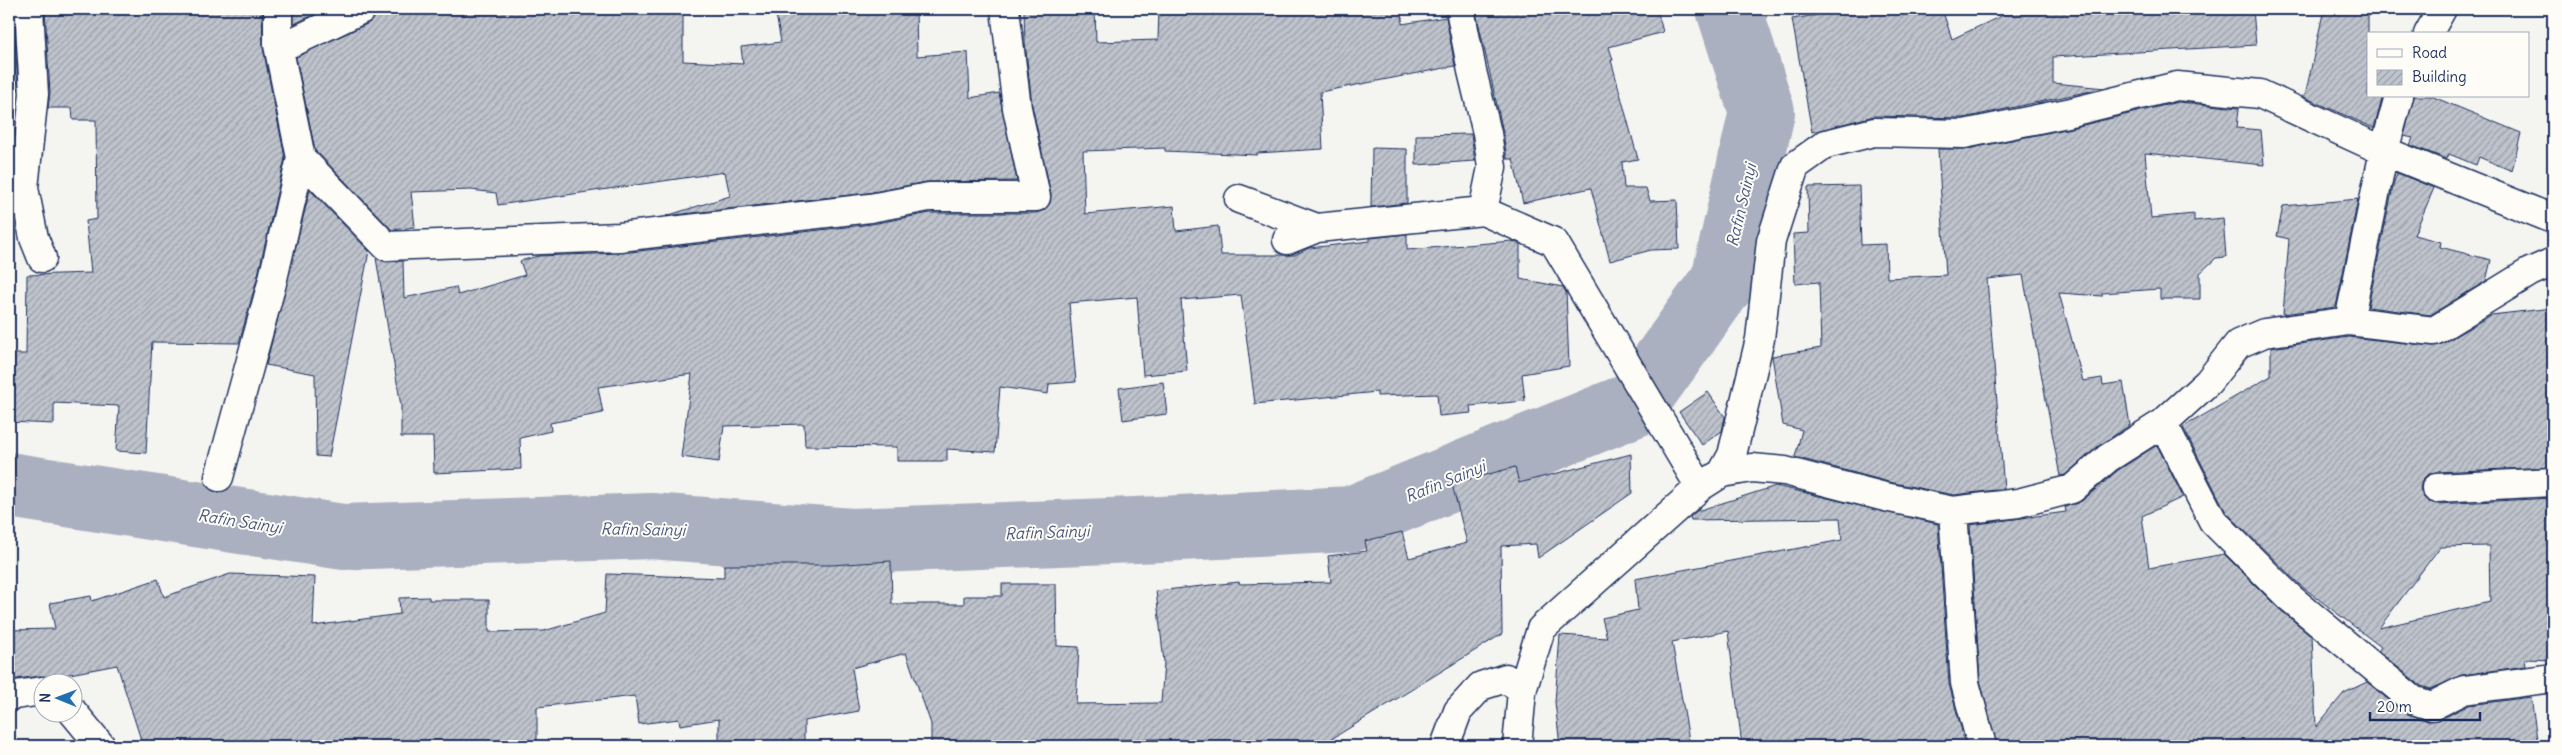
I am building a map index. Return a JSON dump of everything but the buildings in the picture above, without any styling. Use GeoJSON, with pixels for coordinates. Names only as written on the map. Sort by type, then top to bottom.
{"type":"FeatureCollection","features":[{"type":"Feature","properties":{"kind":"street"},"geometry":{"type":"LineString","coordinates":[[30,9],[34,94],[24,188],[34,238],[42,258]]}},
{"type":"Feature","properties":{"kind":"street"},"geometry":{"type":"LineString","coordinates":[[219,477],[272,283],[301,158],[278,45],[278,9]]}},
{"type":"Feature","properties":{"kind":"street"},"geometry":{"type":"LineString","coordinates":[[278,45],[293,42],[362,9]]}},
{"type":"Feature","properties":{"kind":"street"},"geometry":{"type":"LineString","coordinates":[[301,158],[386,246],[620,237],[870,208],[929,197],[1036,197],[1017,108],[1005,9]]}},
{"type":"Feature","properties":{"kind":"street"},"geometry":{"type":"LineString","coordinates":[[1460,9],[1472,70],[1488,133],[1492,167],[1483,211]]}},
{"type":"Feature","properties":{"kind":"street"},"geometry":{"type":"LineString","coordinates":[[2429,32],[2442,9]]}},
{"type":"Feature","properties":{"kind":"street"},"geometry":{"type":"LineString","coordinates":[[1517,746],[1522,691],[1541,630],[1711,480],[1732,455],[1760,339],[1771,241],[1795,166],[1826,144],[1874,132],[1964,134],[2067,114],[2177,86],[2260,94],[2384,151],[2553,220]]}},
{"type":"Feature","properties":{"kind":"street"},"geometry":{"type":"LineString","coordinates":[[2350,321],[2384,151],[2398,98]]}},
{"type":"Feature","properties":{"kind":"street"},"geometry":{"type":"LineString","coordinates":[[1239,199],[1317,228]]}},
{"type":"Feature","properties":{"kind":"street"},"geometry":{"type":"LineString","coordinates":[[1287,240],[1317,228],[1483,211],[1554,242],[1711,480]]}},
{"type":"Feature","properties":{"kind":"street"},"geometry":{"type":"LineString","coordinates":[[1711,480],[1752,468],[1785,471],[1885,497],[1953,511],[2018,503],[2072,489],[2108,458],[2163,423],[2208,382],[2238,344],[2264,333],[2350,321],[2434,331],[2530,272],[2553,262]]}},
{"type":"Feature","properties":{"kind":"street"},"geometry":{"type":"LineString","coordinates":[[2163,423],[2213,521],[2289,597],[2413,700],[2432,706],[2464,690],[2553,678]]}},
{"type":"Feature","properties":{"kind":"street"},"geometry":{"type":"LineString","coordinates":[[2436,488],[2553,482]]}},
{"type":"Feature","properties":{"kind":"street"},"geometry":{"type":"LineString","coordinates":[[1953,511],[1965,683],[1982,746]]}},
{"type":"Feature","properties":{"kind":"street"},"geometry":{"type":"LineString","coordinates":[[1446,746],[1458,711],[1481,686],[1506,678],[1522,691]]}},
{"type":"Feature","properties":{"kind":"street"},"geometry":{"type":"LineString","coordinates":[[9,696],[32,693]]}},
{"type":"Feature","properties":{"kind":"street"},"geometry":{"type":"LineString","coordinates":[[81,722],[101,746]]}},
{"type":"Feature","properties":{"kind":"waterway","name":"Rafin Sainyi"},"geometry":{"type":"LineString","coordinates":[[9,485],[343,537],[651,526],[852,541],[1161,529],[1351,519],[1635,404],[1724,280],[1762,112],[1729,9]]}}]}
